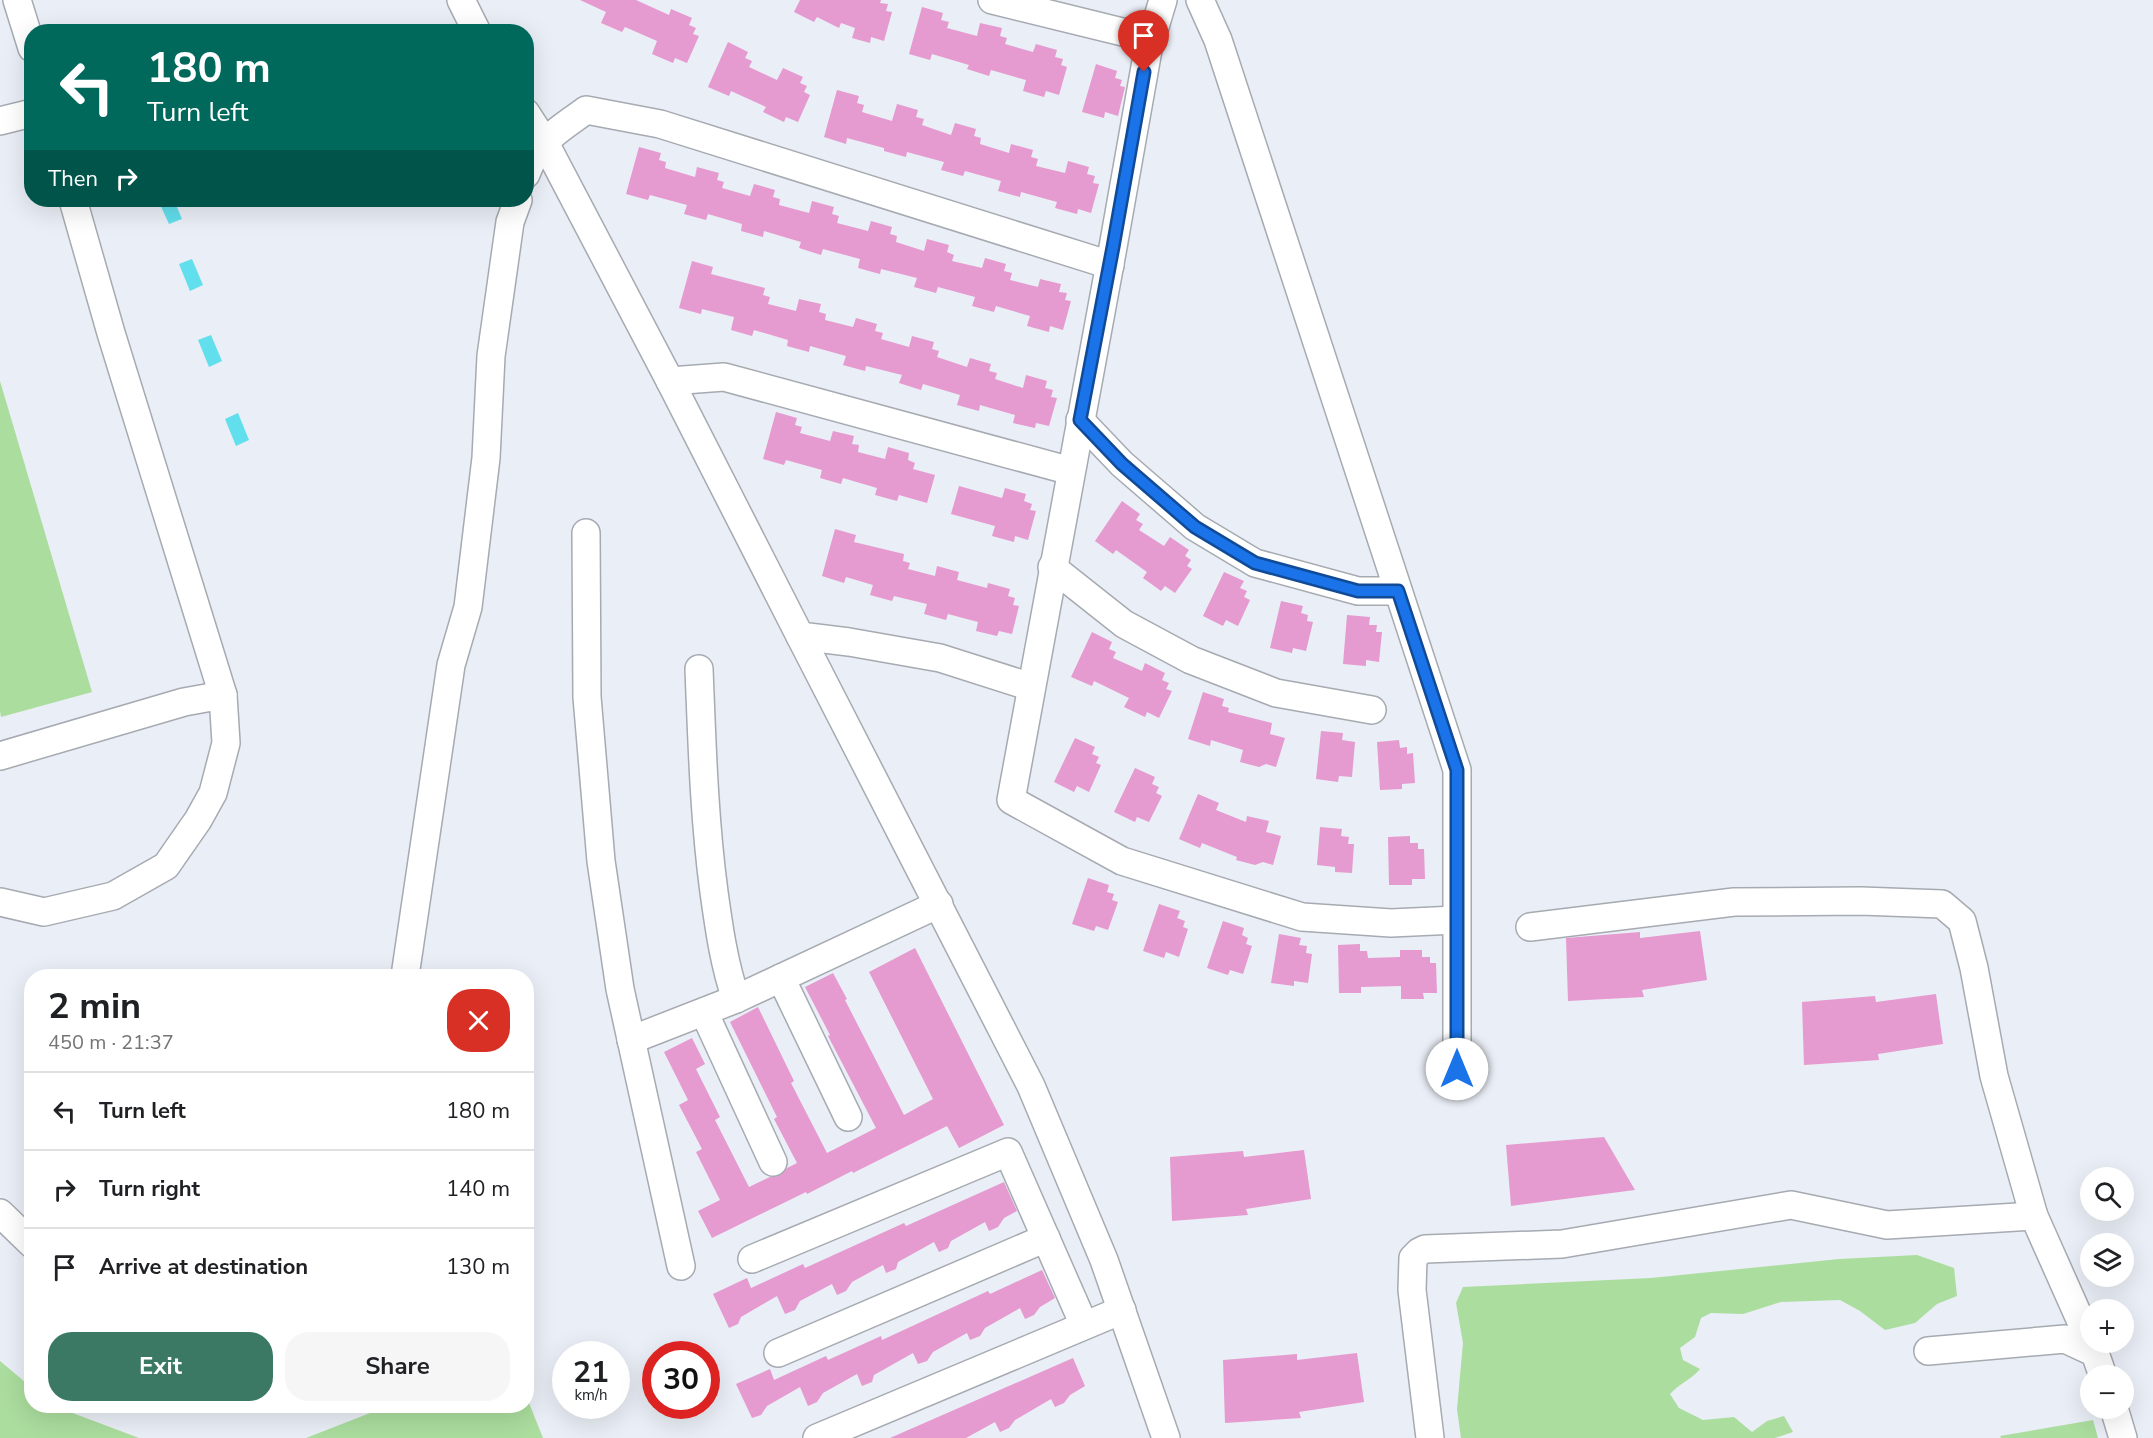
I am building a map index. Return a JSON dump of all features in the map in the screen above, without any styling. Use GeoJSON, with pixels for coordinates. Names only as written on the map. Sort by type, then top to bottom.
{"type":"FeatureCollection","features":[{"type":"Feature","properties":{"kind":"street"},"geometry":{"type":"LineString","coordinates":[[17,0],[24,24]]}},
{"type":"Feature","properties":{"kind":"street"},"geometry":{"type":"LineString","coordinates":[[461,0],[473,24]]}},
{"type":"Feature","properties":{"kind":"street"},"geometry":{"type":"LineString","coordinates":[[993,0],[1151,39]]}},
{"type":"Feature","properties":{"kind":"street"},"geometry":{"type":"LineString","coordinates":[[1163,0],[1151,39],[1052,567],[1011,800],[1054,826],[1122,861],[1302,917],[1391,924],[1456,920]]}},
{"type":"Feature","properties":{"kind":"street"},"geometry":{"type":"LineString","coordinates":[[1200,0],[1218,40],[1457,770],[1457,1069]]}},
{"type":"Feature","properties":{"kind":"street"},"geometry":{"type":"LineString","coordinates":[[534,157],[544,141],[586,110],[660,124],[1110,265]]}},
{"type":"Feature","properties":{"kind":"street"},"geometry":{"type":"LineString","coordinates":[[0,121],[24,115]]}},
{"type":"Feature","properties":{"kind":"street"},"geometry":{"type":"LineString","coordinates":[[534,125],[670,381],[1031,1086],[1104,1260],[1166,1438]]}},
{"type":"Feature","properties":{"kind":"street"},"geometry":{"type":"LineString","coordinates":[[0,902],[44,912],[113,896],[166,866],[198,820],[213,793],[226,743],[223,695],[111,333],[75,207]]}},
{"type":"Feature","properties":{"kind":"street"},"geometry":{"type":"LineString","coordinates":[[406,969],[451,665],[468,607],[486,458],[491,356],[510,222],[515,207]]}},
{"type":"Feature","properties":{"kind":"street"},"geometry":{"type":"LineString","coordinates":[[670,381],[724,377],[1071,471]]}},
{"type":"Feature","properties":{"kind":"street"},"geometry":{"type":"LineString","coordinates":[[1080,420],[1122,464],[1195,527],[1255,563],[1358,591],[1398,591]]}},
{"type":"Feature","properties":{"kind":"street"},"geometry":{"type":"LineString","coordinates":[[586,533],[587,697],[601,861],[620,989],[681,1266]]}},
{"type":"Feature","properties":{"kind":"street"},"geometry":{"type":"LineString","coordinates":[[1052,567],[1124,624],[1191,660],[1276,693],[1372,710]]}},
{"type":"Feature","properties":{"kind":"street"},"geometry":{"type":"LineString","coordinates":[[800,636],[940,658],[1031,687]]}},
{"type":"Feature","properties":{"kind":"street"},"geometry":{"type":"LineString","coordinates":[[699,669],[710,859],[720,936],[736,999]]}},
{"type":"Feature","properties":{"kind":"street"},"geometry":{"type":"LineString","coordinates":[[0,756],[184,702],[223,695]]}},
{"type":"Feature","properties":{"kind":"street"},"geometry":{"type":"LineString","coordinates":[[1530,927],[1734,902],[1862,901],[1942,904],[1962,921],[1974,968],[1994,1076],[2034,1216],[2099,1364]]}},
{"type":"Feature","properties":{"kind":"street"},"geometry":{"type":"LineString","coordinates":[[631,1040],[736,999],[939,904]]}},
{"type":"Feature","properties":{"kind":"street"},"geometry":{"type":"LineString","coordinates":[[781,978],[848,1117]]}},
{"type":"Feature","properties":{"kind":"street"},"geometry":{"type":"LineString","coordinates":[[704,1012],[773,1162]]}},
{"type":"Feature","properties":{"kind":"street"},"geometry":{"type":"LineString","coordinates":[[752,1259],[1008,1152],[1084,1325]]}},
{"type":"Feature","properties":{"kind":"street"},"geometry":{"type":"LineString","coordinates":[[1430,1438],[1412,1290],[1413,1258],[1425,1249],[1562,1244],[1791,1205],[1887,1225],[2034,1216]]}},
{"type":"Feature","properties":{"kind":"street"},"geometry":{"type":"LineString","coordinates":[[0,1213],[24,1236]]}},
{"type":"Feature","properties":{"kind":"street"},"geometry":{"type":"LineString","coordinates":[[778,1353],[1046,1238]]}},
{"type":"Feature","properties":{"kind":"street"},"geometry":{"type":"LineString","coordinates":[[816,1438],[1122,1310]]}},
{"type":"Feature","properties":{"kind":"street"},"geometry":{"type":"LineString","coordinates":[[1928,1351],[2065,1339],[2099,1364]]}},
{"type":"Feature","properties":{"kind":"street"},"geometry":{"type":"LineString","coordinates":[[2117,1419],[2123,1438]]}},
{"type":"Feature","properties":{"kind":"green space"},"geometry":{"type":"Polygon","coordinates":[[[0,381],[92,692],[1,717],[0,711],[0,381]]]}},
{"type":"Feature","properties":{"kind":"green space"},"geometry":{"type":"Polygon","coordinates":[[[1917,1255],[1954,1268],[1957,1296],[1937,1304],[1915,1323],[1885,1330],[1860,1311],[1840,1300],[1781,1302],[1743,1314],[1711,1313],[1701,1318],[1695,1337],[1680,1348],[1683,1360],[1700,1369],[1670,1394],[1679,1408],[1703,1420],[1734,1417],[1752,1432],[1767,1421],[1784,1416],[1793,1432],[1775,1438],[1461,1438],[1457,1409],[1463,1343],[1456,1303],[1463,1287],[1651,1278],[1839,1259],[1917,1255]]]}},
{"type":"Feature","properties":{"kind":"green space"},"geometry":{"type":"Polygon","coordinates":[[[0,1361],[24,1381],[24,1413],[73,1413],[139,1438],[0,1438],[0,1361]]]}},
{"type":"Feature","properties":{"kind":"green space"},"geometry":{"type":"Polygon","coordinates":[[[370,1413],[533,1413],[543,1438],[306,1438],[370,1413]]]}},
{"type":"Feature","properties":{"kind":"green space"},"geometry":{"type":"Polygon","coordinates":[[[2093,1420],[2098,1438],[2001,1438],[2000,1436],[2093,1420]]]}},
{"type":"Feature","properties":{"kind":"water"},"geometry":{"type":"Polygon","coordinates":[[[161,207],[177,207],[182,219],[169,224],[161,207]]]}},
{"type":"Feature","properties":{"kind":"water"},"geometry":{"type":"Polygon","coordinates":[[[192,259],[203,285],[190,291],[179,264],[192,259]]]}},
{"type":"Feature","properties":{"kind":"water"},"geometry":{"type":"Polygon","coordinates":[[[211,335],[222,361],[209,367],[198,340],[211,335]]]}},
{"type":"Feature","properties":{"kind":"water"},"geometry":{"type":"Polygon","coordinates":[[[238,413],[249,440],[236,446],[225,419],[238,413]]]}},
{"type":"Feature","properties":{"kind":"building"},"geometry":{"type":"Polygon","coordinates":[[[580,0],[636,0],[669,15],[671,9],[692,18],[689,25],[696,28],[693,34],[699,36],[687,63],[675,58],[673,63],[652,54],[657,41],[625,27],[622,32],[601,23],[606,12],[580,0]]]}},
{"type":"Feature","properties":{"kind":"building"},"geometry":{"type":"Polygon","coordinates":[[[800,0],[881,0],[880,3],[888,4],[886,11],[892,12],[884,41],[871,37],[870,43],[852,38],[855,28],[841,23],[839,28],[817,17],[814,22],[794,12],[800,0]]]}},
{"type":"Feature","properties":{"kind":"building"},"geometry":{"type":"Polygon","coordinates":[[[922,7],[943,13],[941,20],[949,22],[947,28],[977,36],[980,23],[1002,28],[1000,36],[1007,38],[1005,44],[1033,52],[1036,44],[1057,50],[1055,57],[1063,59],[1061,65],[1067,67],[1059,95],[1046,91],[1044,97],[1023,91],[1026,80],[991,70],[989,76],[967,69],[969,65],[932,54],[930,60],[909,54],[922,7]]]}},
{"type":"Feature","properties":{"kind":"building"},"geometry":{"type":"Polygon","coordinates":[[[728,42],[748,52],[745,58],[752,61],[749,67],[777,80],[783,68],[803,77],[800,83],[807,86],[804,92],[810,95],[798,122],[786,117],[784,122],[763,112],[766,107],[731,91],[729,96],[708,87],[728,42]]]}},
{"type":"Feature","properties":{"kind":"building"},"geometry":{"type":"Polygon","coordinates":[[[1096,64],[1117,71],[1115,78],[1122,80],[1120,86],[1125,87],[1118,116],[1105,112],[1104,118],[1082,112],[1096,64]]]}},
{"type":"Feature","properties":{"kind":"building"},"geometry":{"type":"Polygon","coordinates":[[[837,90],[859,96],[857,103],[864,105],[862,112],[892,121],[897,104],[918,110],[916,117],[924,119],[922,125],[951,135],[955,123],[976,129],[974,136],[981,138],[980,144],[1009,153],[1011,144],[1033,150],[1031,157],[1038,159],[1036,166],[1065,173],[1068,161],[1089,167],[1087,174],[1095,176],[1093,183],[1099,184],[1091,213],[1078,209],[1077,214],[1055,208],[1057,202],[1021,192],[1020,197],[998,191],[1001,181],[965,171],[963,176],[941,170],[944,162],[907,152],[906,157],[884,151],[884,148],[847,138],[846,144],[824,137],[837,90]]]}},
{"type":"Feature","properties":{"kind":"building"},"geometry":{"type":"Polygon","coordinates":[[[639,147],[661,153],[659,160],[666,162],[665,168],[695,177],[697,167],[719,173],[717,180],[724,182],[722,188],[750,196],[754,184],[775,190],[773,197],[780,199],[779,205],[809,213],[812,201],[834,207],[832,214],[839,216],[837,223],[868,231],[871,221],[892,227],[890,234],[897,236],[896,242],[924,251],[927,239],[949,245],[947,252],[954,255],[952,261],[982,268],[985,258],[1006,264],[1004,271],[1012,273],[1010,280],[1038,287],[1040,279],[1061,284],[1059,292],[1067,293],[1065,300],[1071,301],[1063,330],[1050,326],[1049,332],[1027,326],[1030,316],[996,306],[994,312],[972,306],[975,297],[938,287],[936,293],[914,287],[917,278],[881,269],[880,274],[858,268],[860,259],[823,249],[821,255],[799,248],[801,242],[764,231],[763,237],[741,231],[742,224],[708,214],[706,220],[684,214],[687,205],[650,195],[648,200],[626,194],[639,147]]]}},
{"type":"Feature","properties":{"kind":"building"},"geometry":{"type":"Polygon","coordinates":[[[692,261],[713,267],[711,274],[765,288],[763,295],[770,297],[768,304],[796,311],[799,299],[821,304],[819,312],[826,314],[825,320],[853,327],[856,318],[877,324],[875,331],[883,333],[881,339],[909,347],[912,336],[934,342],[932,349],[939,351],[937,357],[967,367],[970,358],[991,364],[989,371],[997,373],[995,379],[1023,388],[1026,375],[1047,381],[1045,388],[1053,390],[1051,397],[1057,398],[1049,426],[1036,423],[1035,428],[1013,423],[1015,415],[980,405],[979,411],[957,405],[960,395],[923,384],[921,390],[899,383],[902,375],[866,366],[865,371],[843,365],[846,356],[810,346],[809,352],[787,346],[788,340],[754,330],[752,336],[731,330],[734,317],[702,309],[701,314],[679,308],[692,261]]]}},
{"type":"Feature","properties":{"kind":"building"},"geometry":{"type":"Polygon","coordinates":[[[776,412],[797,418],[795,425],[802,427],[800,433],[830,441],[833,431],[854,436],[852,444],[859,445],[858,452],[885,459],[888,447],[909,453],[908,460],[915,463],[913,469],[935,475],[927,503],[899,495],[897,501],[875,495],[877,488],[843,478],[841,484],[820,478],[822,470],[786,460],[784,465],[763,459],[776,412]]]}},
{"type":"Feature","properties":{"kind":"building"},"geometry":{"type":"Polygon","coordinates":[[[959,486],[1002,498],[1005,488],[1026,494],[1024,501],[1032,504],[1030,510],[1036,511],[1028,540],[1015,536],[1014,542],[992,536],[995,526],[951,514],[959,486]]]}},
{"type":"Feature","properties":{"kind":"building"},"geometry":{"type":"Polygon","coordinates":[[[1122,501],[1140,514],[1136,520],[1143,524],[1139,530],[1164,546],[1170,537],[1189,550],[1185,556],[1191,560],[1187,566],[1192,569],[1175,593],[1165,586],[1161,591],[1143,578],[1147,572],[1116,550],[1113,554],[1095,541],[1122,501]]]}},
{"type":"Feature","properties":{"kind":"building"},"geometry":{"type":"Polygon","coordinates":[[[835,529],[856,535],[854,542],[904,554],[903,561],[910,563],[908,569],[935,576],[937,566],[959,572],[957,580],[987,588],[988,583],[1010,589],[1008,596],[1015,598],[1013,605],[1019,606],[1012,634],[999,631],[997,636],[976,631],[978,622],[948,614],[946,620],[924,614],[927,604],[894,596],[892,601],[870,595],[873,585],[846,577],[844,583],[822,576],[835,529]]]}},
{"type":"Feature","properties":{"kind":"building"},"geometry":{"type":"Polygon","coordinates":[[[1224,572],[1244,581],[1240,588],[1247,591],[1244,597],[1250,600],[1238,626],[1226,620],[1223,626],[1203,616],[1224,572]]]}},
{"type":"Feature","properties":{"kind":"building"},"geometry":{"type":"Polygon","coordinates":[[[1281,601],[1303,606],[1301,613],[1308,615],[1307,621],[1313,622],[1306,651],[1293,648],[1292,653],[1270,648],[1281,601]]]}},
{"type":"Feature","properties":{"kind":"building"},"geometry":{"type":"Polygon","coordinates":[[[1347,615],[1370,617],[1369,625],[1377,625],[1376,632],[1382,632],[1379,662],[1366,660],[1366,666],[1343,664],[1347,615]]]}},
{"type":"Feature","properties":{"kind":"building"},"geometry":{"type":"Polygon","coordinates":[[[1092,632],[1112,642],[1109,649],[1116,652],[1113,658],[1142,671],[1145,663],[1165,673],[1162,680],[1169,683],[1166,689],[1172,691],[1159,718],[1147,712],[1145,717],[1124,707],[1129,698],[1094,681],[1092,686],[1071,677],[1092,632]]]}},
{"type":"Feature","properties":{"kind":"building"},"geometry":{"type":"Polygon","coordinates":[[[1203,692],[1224,699],[1222,706],[1229,708],[1228,712],[1272,723],[1270,734],[1285,738],[1276,767],[1266,764],[1259,767],[1240,762],[1243,750],[1211,740],[1210,746],[1188,739],[1203,692]]]}},
{"type":"Feature","properties":{"kind":"building"},"geometry":{"type":"Polygon","coordinates":[[[1321,731],[1343,733],[1342,740],[1355,742],[1352,777],[1339,776],[1338,782],[1316,779],[1321,731]]]}},
{"type":"Feature","properties":{"kind":"building"},"geometry":{"type":"Polygon","coordinates":[[[1075,738],[1095,747],[1092,754],[1099,757],[1096,763],[1101,765],[1089,792],[1077,786],[1074,792],[1054,782],[1075,738]]]}},
{"type":"Feature","properties":{"kind":"building"},"geometry":{"type":"Polygon","coordinates":[[[1399,740],[1400,748],[1407,747],[1407,754],[1413,753],[1415,783],[1402,784],[1402,789],[1380,790],[1377,742],[1399,740]]]}},
{"type":"Feature","properties":{"kind":"building"},"geometry":{"type":"Polygon","coordinates":[[[1135,768],[1155,777],[1152,784],[1159,787],[1156,793],[1162,796],[1149,822],[1137,817],[1135,822],[1114,812],[1135,768]]]}},
{"type":"Feature","properties":{"kind":"building"},"geometry":{"type":"Polygon","coordinates":[[[1198,794],[1219,803],[1216,810],[1246,822],[1247,816],[1269,821],[1266,832],[1281,836],[1273,865],[1263,862],[1255,865],[1236,860],[1237,857],[1202,843],[1200,848],[1179,839],[1198,794]]]}},
{"type":"Feature","properties":{"kind":"building"},"geometry":{"type":"Polygon","coordinates":[[[1320,827],[1342,829],[1341,836],[1349,837],[1348,844],[1354,844],[1352,873],[1335,872],[1335,867],[1317,865],[1320,827]]]}},
{"type":"Feature","properties":{"kind":"building"},"geometry":{"type":"Polygon","coordinates":[[[1410,836],[1410,843],[1418,843],[1418,849],[1424,849],[1425,879],[1412,879],[1412,885],[1389,885],[1388,837],[1410,836]]]}},
{"type":"Feature","properties":{"kind":"building"},"geometry":{"type":"Polygon","coordinates":[[[1088,878],[1109,885],[1107,892],[1114,894],[1112,900],[1118,902],[1108,930],[1096,926],[1094,931],[1072,924],[1088,878]]]}},
{"type":"Feature","properties":{"kind":"building"},"geometry":{"type":"Polygon","coordinates":[[[1159,904],[1180,911],[1177,918],[1185,921],[1183,927],[1188,929],[1179,957],[1166,952],[1164,958],[1143,951],[1159,904]]]}},
{"type":"Feature","properties":{"kind":"building"},"geometry":{"type":"Polygon","coordinates":[[[1223,921],[1244,928],[1242,935],[1248,938],[1246,944],[1252,946],[1243,974],[1230,970],[1228,975],[1207,968],[1223,921]]]}},
{"type":"Feature","properties":{"kind":"building"},"geometry":{"type":"Polygon","coordinates":[[[1700,931],[1707,980],[1642,990],[1644,997],[1568,1001],[1566,938],[1640,932],[1640,938],[1700,931]]]}},
{"type":"Feature","properties":{"kind":"building"},"geometry":{"type":"Polygon","coordinates":[[[1279,934],[1301,938],[1299,945],[1307,946],[1306,953],[1312,954],[1308,983],[1294,981],[1294,986],[1271,983],[1279,934]]]}},
{"type":"Feature","properties":{"kind":"building"},"geometry":{"type":"Polygon","coordinates":[[[1360,944],[1360,951],[1367,951],[1368,958],[1400,957],[1400,950],[1422,950],[1422,957],[1430,957],[1430,963],[1436,963],[1437,993],[1423,993],[1424,999],[1401,999],[1401,986],[1361,987],[1361,993],[1339,993],[1338,945],[1360,944]]]}},
{"type":"Feature","properties":{"kind":"building"},"geometry":{"type":"Polygon","coordinates":[[[915,948],[1004,1125],[959,1148],[947,1126],[853,1173],[852,1171],[807,1194],[806,1192],[712,1238],[698,1211],[720,1200],[696,1152],[702,1149],[679,1105],[688,1100],[664,1052],[692,1038],[705,1064],[696,1069],[720,1117],[715,1120],[749,1187],[770,1177],[779,1176],[787,1168],[797,1163],[774,1119],[777,1117],[730,1022],[758,1007],[794,1081],[791,1083],[827,1153],[876,1128],[805,987],[833,973],[904,1115],[933,1099],[869,972],[915,948]]]}},
{"type":"Feature","properties":{"kind":"building"},"geometry":{"type":"Polygon","coordinates":[[[1936,994],[1943,1044],[1878,1054],[1879,1060],[1804,1065],[1802,1002],[1875,996],[1876,1002],[1936,994]]]}},
{"type":"Feature","properties":{"kind":"building"},"geometry":{"type":"Polygon","coordinates":[[[1604,1137],[1635,1190],[1511,1206],[1506,1145],[1604,1137]]]}},
{"type":"Feature","properties":{"kind":"building"},"geometry":{"type":"Polygon","coordinates":[[[1304,1150],[1311,1199],[1246,1209],[1248,1215],[1172,1221],[1170,1157],[1243,1151],[1244,1157],[1304,1150]]]}},
{"type":"Feature","properties":{"kind":"building"},"geometry":{"type":"Polygon","coordinates":[[[1004,1182],[1017,1211],[1004,1218],[998,1227],[989,1231],[985,1222],[951,1241],[948,1248],[939,1252],[934,1242],[898,1262],[896,1269],[886,1273],[883,1265],[852,1282],[846,1291],[837,1295],[832,1284],[800,1301],[795,1310],[785,1314],[777,1296],[741,1317],[738,1324],[729,1328],[713,1294],[747,1278],[751,1288],[803,1264],[805,1268],[904,1223],[906,1226],[1004,1182]]]}},
{"type":"Feature","properties":{"kind":"building"},"geometry":{"type":"Polygon","coordinates":[[[1042,1270],[1055,1298],[1040,1307],[1034,1315],[1025,1319],[1020,1308],[985,1328],[980,1336],[970,1340],[967,1333],[933,1352],[927,1361],[918,1364],[913,1353],[874,1375],[872,1382],[862,1386],[857,1374],[823,1393],[817,1402],[808,1406],[800,1387],[767,1406],[761,1415],[752,1418],[736,1384],[770,1369],[774,1380],[826,1356],[828,1360],[881,1336],[882,1340],[988,1291],[990,1294],[1042,1270]]]}},
{"type":"Feature","properties":{"kind":"building"},"geometry":{"type":"Polygon","coordinates":[[[1357,1353],[1364,1402],[1299,1412],[1301,1418],[1225,1423],[1223,1360],[1297,1354],[1297,1360],[1357,1353]]]}},
{"type":"Feature","properties":{"kind":"building"},"geometry":{"type":"Polygon","coordinates":[[[1073,1358],[1085,1386],[1070,1395],[1064,1403],[1055,1407],[1051,1399],[1015,1420],[1009,1428],[1000,1432],[995,1422],[966,1438],[890,1438],[1073,1358]]]}},
{"type":"Feature","properties":{"kind":"route"},"geometry":{"type":"LineString","coordinates":[[1144,72],[1080,420],[1122,464],[1195,527],[1255,563],[1358,591],[1398,591],[1457,770],[1457,1069]]}}]}
